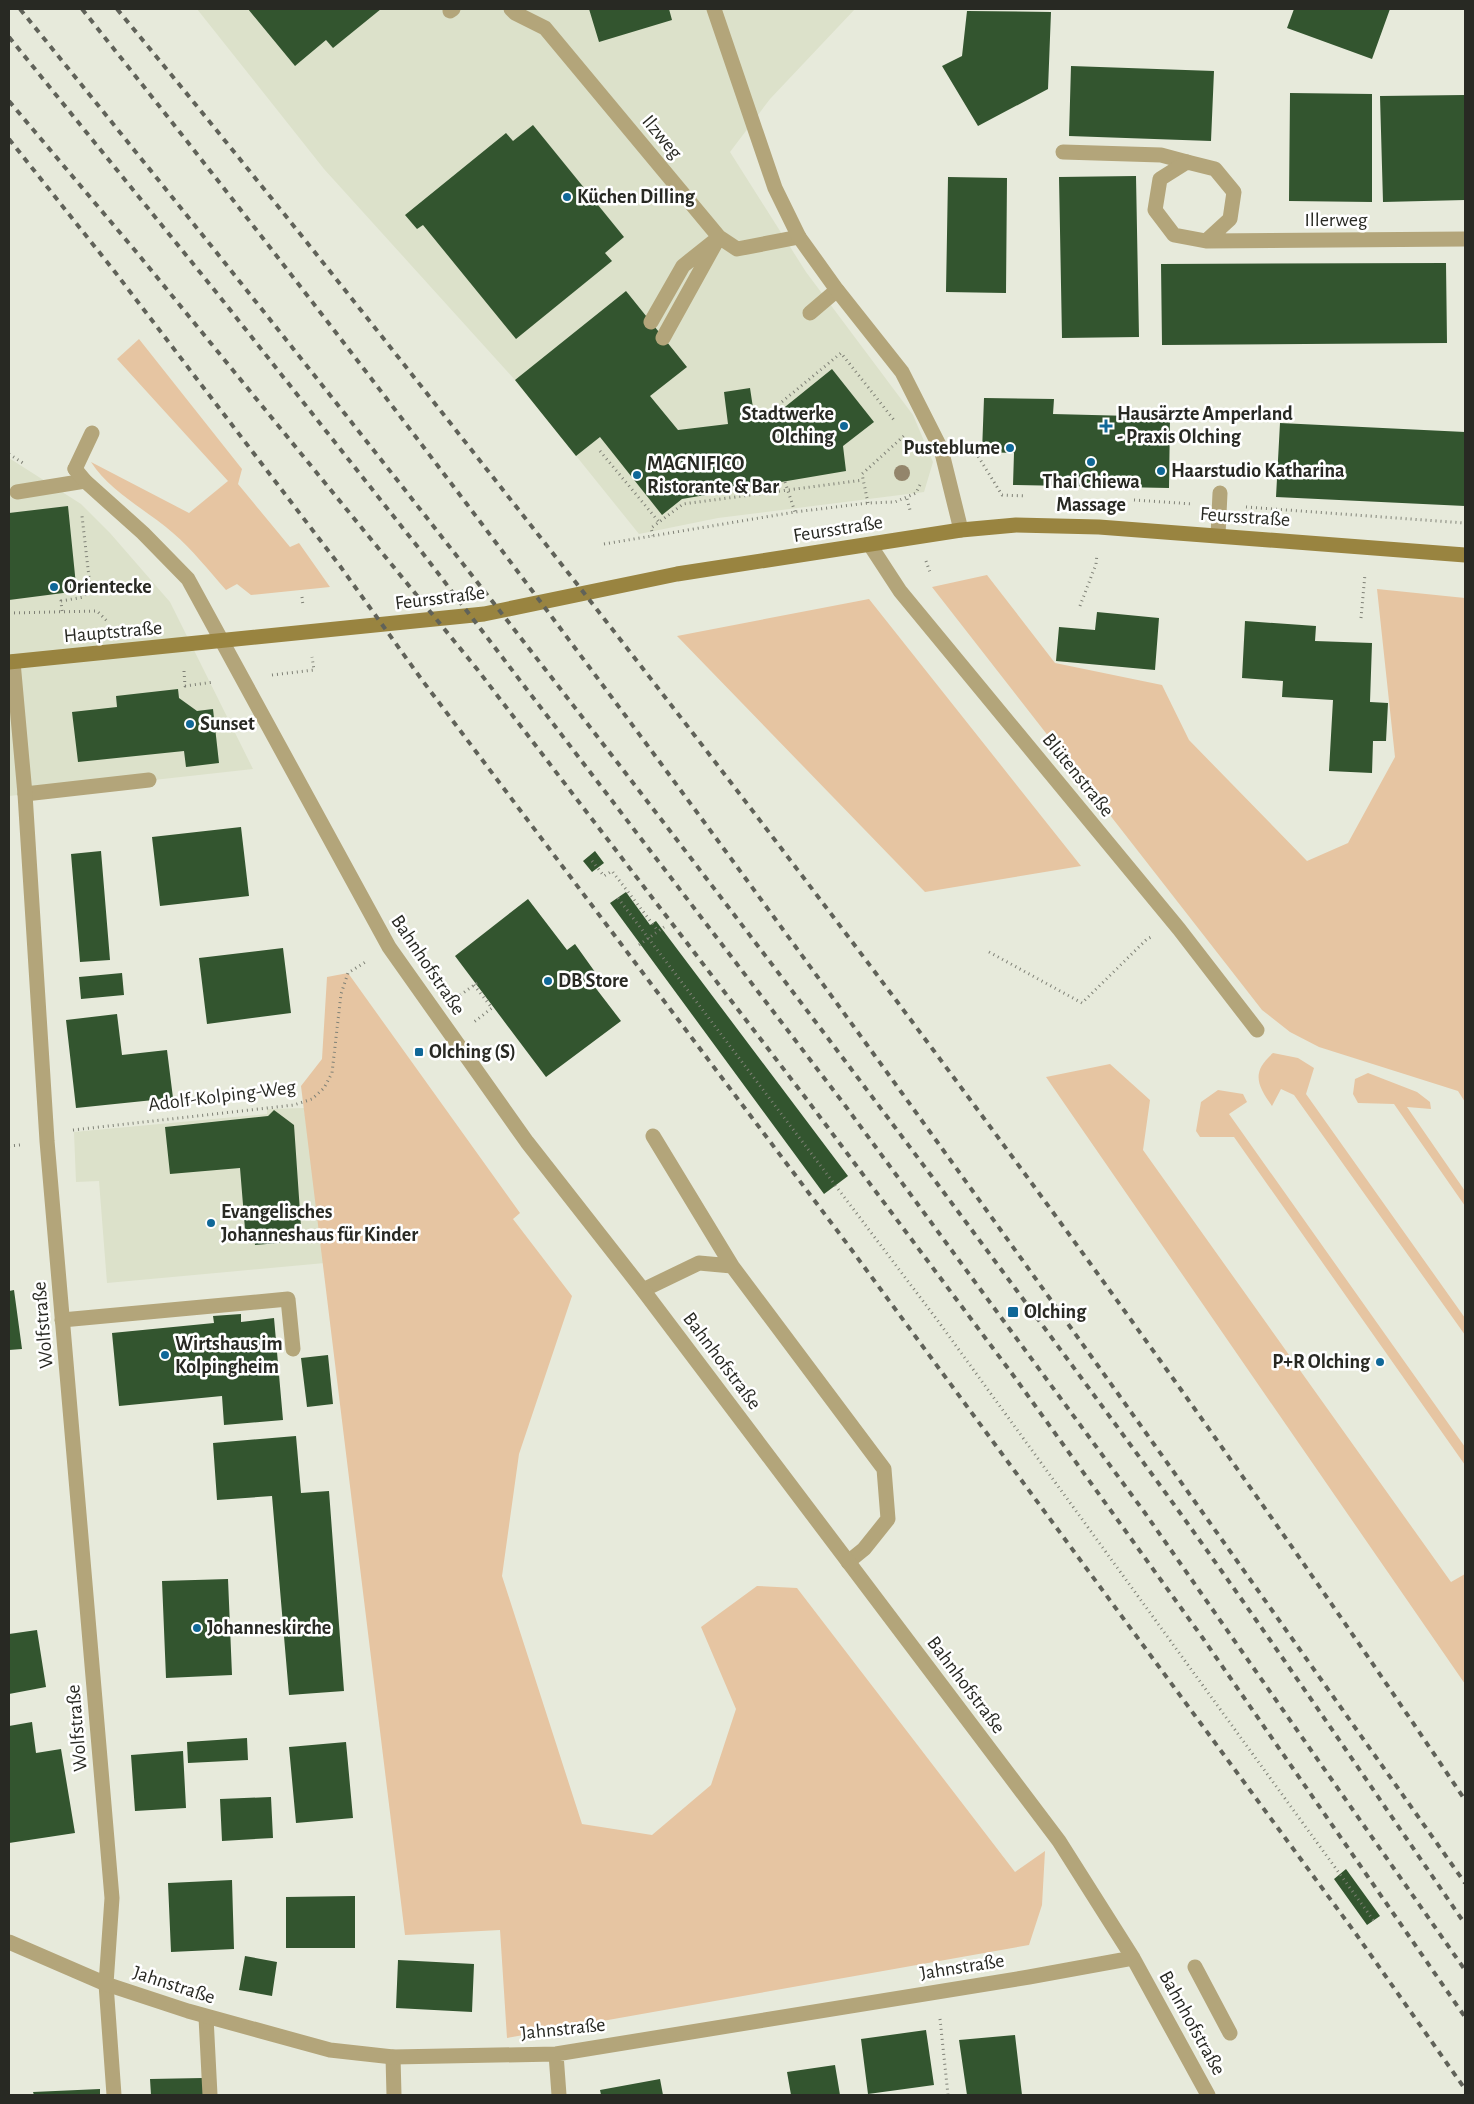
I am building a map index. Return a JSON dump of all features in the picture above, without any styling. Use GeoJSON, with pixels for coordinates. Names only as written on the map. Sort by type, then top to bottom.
{"type":"FeatureCollection","features":[{"type":"Feature","properties":{"kind":"street","name":"Ilzweg"},"geometry":{"type":"LineString","coordinates":[[512,9],[515,13],[545,28],[719,237],[737,249],[799,237]]}},
{"type":"Feature","properties":{"kind":"street"},"geometry":{"type":"LineString","coordinates":[[714,9],[775,188],[799,237],[837,290],[902,372],[941,449],[961,530]]}},
{"type":"Feature","properties":{"kind":"street"},"geometry":{"type":"LineString","coordinates":[[1063,152],[1161,155],[1215,169],[1234,192],[1230,219],[1206,241]]}},
{"type":"Feature","properties":{"kind":"street","name":"Illerweg"},"geometry":{"type":"LineString","coordinates":[[1186,162],[1160,179],[1155,210],[1174,235],[1206,241],[1465,239]]}},
{"type":"Feature","properties":{"kind":"street"},"geometry":{"type":"LineString","coordinates":[[652,322],[683,266],[719,237]]}},
{"type":"Feature","properties":{"kind":"street"},"geometry":{"type":"LineString","coordinates":[[664,338],[719,237]]}},
{"type":"Feature","properties":{"kind":"street"},"geometry":{"type":"LineString","coordinates":[[810,313],[837,290]]}},
{"type":"Feature","properties":{"kind":"street","name":"Bahnhofstraße"},"geometry":{"type":"LineString","coordinates":[[92,433],[75,469],[85,482],[143,533],[188,580],[389,947],[527,1142],[643,1290],[1059,1841],[1133,1958],[1208,2095]]}},
{"type":"Feature","properties":{"kind":"street"},"geometry":{"type":"LineString","coordinates":[[17,492],[85,482]]}},
{"type":"Feature","properties":{"kind":"street"},"geometry":{"type":"LineString","coordinates":[[1218,535],[1220,492]]}},
{"type":"Feature","properties":{"kind":"street","name":"Feursstraße"},"geometry":{"type":"LineString","coordinates":[[221,640],[484,614],[677,574],[961,530],[1016,525],[1099,527],[1465,555]]}},
{"type":"Feature","properties":{"kind":"street","name":"Blütenstraße"},"geometry":{"type":"LineString","coordinates":[[870,545],[900,591],[1179,929],[1257,1030]]}},
{"type":"Feature","properties":{"kind":"street","name":"Hauptstraße"},"geometry":{"type":"LineString","coordinates":[[11,662],[221,640]]}},
{"type":"Feature","properties":{"kind":"street","name":"Wolfstraße"},"geometry":{"type":"LineString","coordinates":[[11,662],[25,794],[47,1141],[112,1898],[106,1984],[114,2095]]}},
{"type":"Feature","properties":{"kind":"street"},"geometry":{"type":"LineString","coordinates":[[25,794],[149,780]]}},
{"type":"Feature","properties":{"kind":"street"},"geometry":{"type":"LineString","coordinates":[[653,1136],[732,1266],[884,1469],[888,1519],[864,1549],[848,1562]]}},
{"type":"Feature","properties":{"kind":"street"},"geometry":{"type":"LineString","coordinates":[[643,1290],[699,1263],[732,1266]]}},
{"type":"Feature","properties":{"kind":"street"},"geometry":{"type":"LineString","coordinates":[[62,1320],[288,1299],[293,1349]]}},
{"type":"Feature","properties":{"kind":"street","name":"Jahnstraße"},"geometry":{"type":"LineString","coordinates":[[9,1942],[106,1984],[206,2017],[330,2050],[393,2058],[556,2054],[938,1992],[1133,1958]]}},
{"type":"Feature","properties":{"kind":"street"},"geometry":{"type":"LineString","coordinates":[[1195,1967],[1230,2033]]}},
{"type":"Feature","properties":{"kind":"street"},"geometry":{"type":"LineString","coordinates":[[206,2017],[210,2095]]}},
{"type":"Feature","properties":{"kind":"street"},"geometry":{"type":"LineString","coordinates":[[556,2054],[560,2095]]}},
{"type":"Feature","properties":{"kind":"street"},"geometry":{"type":"LineString","coordinates":[[393,2058],[394,2095]]}},
{"type":"Feature","properties":{"kind":"path"},"geometry":{"type":"LineString","coordinates":[[761,420],[761,414],[772,410],[841,353],[909,440]]}},
{"type":"Feature","properties":{"kind":"path"},"geometry":{"type":"LineString","coordinates":[[868,502],[862,474],[905,434]]}},
{"type":"Feature","properties":{"kind":"path"},"geometry":{"type":"LineString","coordinates":[[600,451],[659,522]]}},
{"type":"Feature","properties":{"kind":"path"},"geometry":{"type":"LineString","coordinates":[[604,544],[795,512],[868,502],[895,502],[907,499],[916,493],[922,478]]}},
{"type":"Feature","properties":{"kind":"path"},"geometry":{"type":"LineString","coordinates":[[653,536],[651,528],[683,504],[863,480]]}},
{"type":"Feature","properties":{"kind":"path"},"geometry":{"type":"LineString","coordinates":[[62,611],[61,601],[84,597],[90,586],[82,515],[85,482]]}},
{"type":"Feature","properties":{"kind":"path"},"geometry":{"type":"LineString","coordinates":[[785,482],[795,512]]}},
{"type":"Feature","properties":{"kind":"path"},"geometry":{"type":"LineString","coordinates":[[1080,606],[1096,564],[1099,527]]}},
{"type":"Feature","properties":{"kind":"path"},"geometry":{"type":"LineString","coordinates":[[1361,618],[1367,546]]}},
{"type":"Feature","properties":{"kind":"path"},"geometry":{"type":"LineString","coordinates":[[9,613],[97,611],[108,622]]}},
{"type":"Feature","properties":{"kind":"path"},"geometry":{"type":"LineString","coordinates":[[592,861],[604,876],[612,870],[658,931]]}},
{"type":"Feature","properties":{"kind":"path"},"geometry":{"type":"LineString","coordinates":[[618,898],[938,1321],[1374,1920]]}},
{"type":"Feature","properties":{"kind":"path"},"geometry":{"type":"LineString","coordinates":[[639,945],[664,927]]}},
{"type":"Feature","properties":{"kind":"path"},"geometry":{"type":"LineString","coordinates":[[989,952],[1082,1003],[1147,939],[1179,929]]}},
{"type":"Feature","properties":{"kind":"path","name":"Adolf-Kolping-Weg"},"geometry":{"type":"LineString","coordinates":[[47,1141],[67,1130],[294,1105],[312,1099],[324,1088],[332,1073],[341,994],[348,973],[389,947]]}},
{"type":"Feature","properties":{"kind":"path"},"geometry":{"type":"LineString","coordinates":[[470,988],[476,984],[492,1008],[485,1014]]}},
{"type":"Feature","properties":{"kind":"path"},"geometry":{"type":"LineString","coordinates":[[938,1992],[948,2095]]}},
{"type":"Feature","properties":{"kind":"shaded area"},"geometry":{"type":"Polygon","coordinates":[[[197,9],[855,9],[770,99],[730,152],[806,272],[913,415],[933,462],[924,492],[718,518],[639,534],[515,380],[324,169],[197,9]]]}},
{"type":"Feature","properties":{"kind":"shaded area"},"geometry":{"type":"Polygon","coordinates":[[[139,339],[242,469],[238,484],[290,547],[299,543],[330,587],[251,595],[237,584],[226,590],[180,539],[118,492],[99,473],[91,462],[189,513],[228,481],[117,359],[139,339]]]}},
{"type":"Feature","properties":{"kind":"shaded area"},"geometry":{"type":"Polygon","coordinates":[[[9,458],[81,504],[110,533],[170,602],[253,769],[9,796],[9,458]]]}},
{"type":"Feature","properties":{"kind":"shaded area"},"geometry":{"type":"Polygon","coordinates":[[[987,575],[1055,663],[1162,685],[1189,740],[1307,861],[1348,843],[1395,757],[1377,589],[1465,598],[1465,1102],[1458,1091],[1319,1047],[1290,1032],[1262,1010],[932,587],[987,575]]]}},
{"type":"Feature","properties":{"kind":"shaded area"},"geometry":{"type":"Polygon","coordinates":[[[869,599],[1081,866],[925,892],[677,636],[869,599]]]}},
{"type":"Feature","properties":{"kind":"shaded area"},"geometry":{"type":"Polygon","coordinates":[[[348,973],[520,1213],[513,1219],[572,1296],[519,1454],[502,1576],[582,1824],[652,1835],[711,1785],[736,1709],[701,1627],[757,1586],[797,1588],[1015,1872],[1045,1851],[1042,1905],[1029,1945],[507,2038],[500,1930],[405,1935],[301,1086],[322,1059],[327,977],[348,973]]]}},
{"type":"Feature","properties":{"kind":"shaded area"},"geometry":{"type":"Polygon","coordinates":[[[1273,1053],[1298,1058],[1314,1068],[1306,1094],[1465,1318],[1465,1335],[1294,1095],[1281,1089],[1272,1106],[1260,1085],[1259,1073],[1261,1066],[1273,1053]]]}},
{"type":"Feature","properties":{"kind":"shaded area"},"geometry":{"type":"Polygon","coordinates":[[[1110,1064],[1150,1100],[1143,1150],[1451,1582],[1465,1574],[1465,1684],[1046,1077],[1110,1064]]]}},
{"type":"Feature","properties":{"kind":"shaded area"},"geometry":{"type":"Polygon","coordinates":[[[1368,1073],[1417,1092],[1430,1102],[1431,1109],[1407,1107],[1465,1191],[1465,1206],[1394,1104],[1358,1103],[1353,1094],[1355,1079],[1368,1073]]]}},
{"type":"Feature","properties":{"kind":"shaded area"},"geometry":{"type":"Polygon","coordinates":[[[1218,1090],[1243,1094],[1247,1102],[1229,1114],[1465,1447],[1465,1465],[1234,1137],[1200,1137],[1196,1131],[1201,1102],[1218,1090]]]}},
{"type":"Feature","properties":{"kind":"shaded area","name":"Evangelisches Johanneshaus für Kinder"},"geometry":{"type":"Polygon","coordinates":[[[304,1108],[325,1263],[107,1283],[99,1181],[76,1182],[74,1132],[267,1114],[267,1109],[304,1108]]]}},
{"type":"Feature","properties":{"kind":"building"},"geometry":{"type":"Polygon","coordinates":[[[248,9],[381,9],[333,48],[326,40],[295,66],[248,9]]]}},
{"type":"Feature","properties":{"kind":"building"},"geometry":{"type":"Polygon","coordinates":[[[589,9],[669,9],[672,20],[599,42],[589,9]]]}},
{"type":"Feature","properties":{"kind":"building"},"geometry":{"type":"Polygon","coordinates":[[[1294,9],[1390,9],[1372,59],[1287,28],[1294,9]]]}},
{"type":"Feature","properties":{"kind":"building"},"geometry":{"type":"Polygon","coordinates":[[[967,11],[1051,12],[1048,89],[978,126],[942,66],[962,56],[967,11]]]}},
{"type":"Feature","properties":{"kind":"building"},"geometry":{"type":"Polygon","coordinates":[[[1071,66],[1214,71],[1211,141],[1069,136],[1071,66]]]}},
{"type":"Feature","properties":{"kind":"building"},"geometry":{"type":"Polygon","coordinates":[[[1290,93],[1372,94],[1372,202],[1289,201],[1290,93]]]}},
{"type":"Feature","properties":{"kind":"building"},"geometry":{"type":"Polygon","coordinates":[[[1465,95],[1465,200],[1383,202],[1380,96],[1465,95]]]}},
{"type":"Feature","properties":{"kind":"building"},"geometry":{"type":"Polygon","coordinates":[[[533,125],[624,237],[605,253],[612,261],[516,339],[423,225],[417,229],[405,215],[506,133],[513,141],[533,125]]]}},
{"type":"Feature","properties":{"kind":"building"},"geometry":{"type":"Polygon","coordinates":[[[1136,176],[1139,337],[1062,338],[1059,177],[1136,176]]]}},
{"type":"Feature","properties":{"kind":"building"},"geometry":{"type":"Polygon","coordinates":[[[948,177],[1007,178],[1006,293],[946,292],[948,177]]]}},
{"type":"Feature","properties":{"kind":"building"},"geometry":{"type":"Polygon","coordinates":[[[1446,263],[1447,343],[1162,345],[1161,264],[1446,263]]]}},
{"type":"Feature","properties":{"kind":"building"},"geometry":{"type":"Polygon","coordinates":[[[626,291],[687,367],[650,396],[678,430],[728,424],[724,392],[750,388],[755,421],[775,415],[832,369],[874,422],[843,446],[846,471],[682,499],[662,515],[600,437],[576,456],[515,380],[626,291]]]}},
{"type":"Feature","properties":{"kind":"building"},"geometry":{"type":"Polygon","coordinates":[[[984,398],[1054,399],[1053,414],[1170,417],[1169,488],[1013,485],[1014,453],[982,452],[984,398]]]}},
{"type":"Feature","properties":{"kind":"building"},"geometry":{"type":"Polygon","coordinates":[[[1280,423],[1465,432],[1465,506],[1276,497],[1280,423]]]}},
{"type":"Feature","properties":{"kind":"building"},"geometry":{"type":"Polygon","coordinates":[[[68,506],[76,585],[71,592],[9,600],[9,513],[68,506]]]}},
{"type":"Feature","properties":{"kind":"building"},"geometry":{"type":"Polygon","coordinates":[[[1097,612],[1159,618],[1155,670],[1056,661],[1059,627],[1095,630],[1097,612]]]}},
{"type":"Feature","properties":{"kind":"building"},"geometry":{"type":"Polygon","coordinates":[[[1245,621],[1316,626],[1315,641],[1372,643],[1370,702],[1388,703],[1386,741],[1373,741],[1372,773],[1329,771],[1333,700],[1282,697],[1283,681],[1242,678],[1245,621]]]}},
{"type":"Feature","properties":{"kind":"building"},"geometry":{"type":"Polygon","coordinates":[[[178,689],[179,698],[197,711],[213,709],[219,763],[186,767],[184,751],[78,762],[72,712],[117,707],[116,696],[178,689]]]}},
{"type":"Feature","properties":{"kind":"building"},"geometry":{"type":"Polygon","coordinates":[[[241,827],[249,896],[160,906],[152,837],[241,827]]]}},
{"type":"Feature","properties":{"kind":"building"},"geometry":{"type":"Polygon","coordinates":[[[101,851],[110,960],[80,962],[71,854],[101,851]]]}},
{"type":"Feature","properties":{"kind":"building"},"geometry":{"type":"Polygon","coordinates":[[[595,851],[604,863],[592,872],[583,861],[595,851]]]}},
{"type":"Feature","properties":{"kind":"building"},"geometry":{"type":"Polygon","coordinates":[[[626,892],[650,925],[656,921],[848,1176],[824,1194],[610,903],[626,892]]]}},
{"type":"Feature","properties":{"kind":"building"},"geometry":{"type":"Polygon","coordinates":[[[528,899],[567,950],[575,944],[595,972],[588,978],[621,1021],[546,1077],[455,956],[528,899]]]}},
{"type":"Feature","properties":{"kind":"building"},"geometry":{"type":"Polygon","coordinates":[[[283,948],[291,1013],[207,1024],[199,958],[283,948]]]}},
{"type":"Feature","properties":{"kind":"building"},"geometry":{"type":"Polygon","coordinates":[[[122,973],[124,995],[81,999],[79,977],[122,973]]]}},
{"type":"Feature","properties":{"kind":"building"},"geometry":{"type":"Polygon","coordinates":[[[117,1014],[122,1055],[167,1050],[173,1098],[76,1108],[66,1020],[117,1014]]]}},
{"type":"Feature","properties":{"kind":"building"},"geometry":{"type":"Polygon","coordinates":[[[274,1110],[294,1125],[302,1241],[255,1245],[253,1229],[245,1229],[240,1168],[170,1174],[165,1127],[268,1116],[274,1110]]]}},
{"type":"Feature","properties":{"kind":"building"},"geometry":{"type":"Polygon","coordinates":[[[14,1290],[22,1349],[9,1350],[9,1291],[14,1290]]]}},
{"type":"Feature","properties":{"kind":"building"},"geometry":{"type":"Polygon","coordinates":[[[241,1314],[241,1322],[274,1318],[283,1420],[224,1425],[222,1396],[119,1406],[112,1333],[214,1323],[213,1316],[241,1314]]]}},
{"type":"Feature","properties":{"kind":"building"},"geometry":{"type":"Polygon","coordinates":[[[328,1355],[333,1404],[307,1407],[301,1358],[328,1355]]]}},
{"type":"Feature","properties":{"kind":"building"},"geometry":{"type":"Polygon","coordinates":[[[296,1436],[301,1493],[329,1491],[344,1691],[289,1695],[272,1496],[217,1500],[213,1443],[296,1436]]]}},
{"type":"Feature","properties":{"kind":"building","name":"Johanneskirche"},"geometry":{"type":"Polygon","coordinates":[[[228,1579],[232,1675],[166,1678],[162,1581],[228,1579]]]}},
{"type":"Feature","properties":{"kind":"building"},"geometry":{"type":"Polygon","coordinates":[[[37,1630],[46,1687],[9,1694],[9,1634],[37,1630]]]}},
{"type":"Feature","properties":{"kind":"building"},"geometry":{"type":"Polygon","coordinates":[[[32,1722],[36,1753],[61,1749],[75,1833],[9,1843],[9,1726],[32,1722]]]}},
{"type":"Feature","properties":{"kind":"building"},"geometry":{"type":"Polygon","coordinates":[[[247,1738],[248,1760],[188,1763],[187,1742],[247,1738]]]}},
{"type":"Feature","properties":{"kind":"building"},"geometry":{"type":"Polygon","coordinates":[[[346,1742],[353,1818],[296,1823],[289,1747],[346,1742]]]}},
{"type":"Feature","properties":{"kind":"building"},"geometry":{"type":"Polygon","coordinates":[[[183,1751],[186,1808],[135,1811],[131,1755],[183,1751]]]}},
{"type":"Feature","properties":{"kind":"building"},"geometry":{"type":"Polygon","coordinates":[[[271,1797],[273,1838],[222,1841],[220,1799],[271,1797]]]}},
{"type":"Feature","properties":{"kind":"building"},"geometry":{"type":"Polygon","coordinates":[[[1346,1869],[1380,1916],[1367,1925],[1334,1879],[1346,1869]]]}},
{"type":"Feature","properties":{"kind":"building"},"geometry":{"type":"Polygon","coordinates":[[[232,1880],[234,1949],[171,1952],[168,1883],[232,1880]]]}},
{"type":"Feature","properties":{"kind":"building"},"geometry":{"type":"Polygon","coordinates":[[[355,1896],[355,1948],[286,1948],[286,1897],[355,1896]]]}},
{"type":"Feature","properties":{"kind":"building"},"geometry":{"type":"Polygon","coordinates":[[[245,1956],[277,1962],[272,1996],[239,1990],[245,1956]]]}},
{"type":"Feature","properties":{"kind":"building"},"geometry":{"type":"Polygon","coordinates":[[[398,1960],[474,1964],[472,2012],[396,2008],[398,1960]]]}},
{"type":"Feature","properties":{"kind":"building"},"geometry":{"type":"Polygon","coordinates":[[[926,2030],[934,2085],[868,2094],[861,2039],[926,2030]]]}},
{"type":"Feature","properties":{"kind":"building"},"geometry":{"type":"Polygon","coordinates":[[[1015,2035],[1022,2095],[967,2095],[959,2040],[1015,2035]]]}},
{"type":"Feature","properties":{"kind":"building"},"geometry":{"type":"Polygon","coordinates":[[[835,2065],[840,2095],[791,2095],[787,2072],[835,2065]]]}},
{"type":"Feature","properties":{"kind":"building"},"geometry":{"type":"Polygon","coordinates":[[[203,2078],[203,2095],[151,2095],[150,2079],[203,2078]]]}},
{"type":"Feature","properties":{"kind":"building"},"geometry":{"type":"Polygon","coordinates":[[[660,2079],[663,2095],[601,2095],[600,2090],[660,2079]]]}},
{"type":"Feature","properties":{"kind":"building"},"geometry":{"type":"Polygon","coordinates":[[[100,2089],[100,2095],[34,2095],[33,2092],[100,2089]]]}},
{"type":"Feature","properties":{"kind":"railway"},"geometry":{"type":"LineString","coordinates":[[20,9],[313,373],[743,926],[1024,1300],[1162,1488],[1315,1705],[1465,1924]]}},
{"type":"Feature","properties":{"kind":"railway"},"geometry":{"type":"LineString","coordinates":[[82,9],[440,468],[615,701],[958,1171],[1465,1883]]}},
{"type":"Feature","properties":{"kind":"railway"},"geometry":{"type":"LineString","coordinates":[[117,9],[379,332],[775,840],[1011,1155],[1127,1314],[1354,1637],[1465,1800]]}},
{"type":"Feature","properties":{"kind":"railway"},"geometry":{"type":"LineString","coordinates":[[9,37],[216,292],[421,551],[844,1104],[1145,1513],[1465,1970]]}},
{"type":"Feature","properties":{"kind":"railway"},"geometry":{"type":"LineString","coordinates":[[9,101],[138,254],[477,669],[805,1097],[1013,1375],[1202,1637],[1465,2017]]}},
{"type":"Feature","properties":{"kind":"railway"},"geometry":{"type":"LineString","coordinates":[[9,139],[115,272],[340,566],[422,680],[848,1245],[1356,1934],[1465,2089]]}},
{"type":"Feature","properties":{"kind":"place","name":"Küchen Dilling"},"geometry":{"type":"Point","coordinates":[567,197]}},
{"type":"Feature","properties":{"kind":"place","name":"Stadtwerke Olching"},"geometry":{"type":"Point","coordinates":[844,426]}},
{"type":"Feature","properties":{"kind":"place","name":"Hausärzte Amperland - Praxis Olching"},"geometry":{"type":"Point","coordinates":[1106,426]}},
{"type":"Feature","properties":{"kind":"place","name":"Pusteblume"},"geometry":{"type":"Point","coordinates":[1010,448]}},
{"type":"Feature","properties":{"kind":"place","name":"Thai Chiewa Massage"},"geometry":{"type":"Point","coordinates":[1091,462]}},
{"type":"Feature","properties":{"kind":"place","name":"Haarstudio Katharina"},"geometry":{"type":"Point","coordinates":[1161,471]}},
{"type":"Feature","properties":{"kind":"place","name":"MAGNIFICO Ristorante & Bar"},"geometry":{"type":"Point","coordinates":[637,475]}},
{"type":"Feature","properties":{"kind":"place","name":"Orientecke"},"geometry":{"type":"Point","coordinates":[54,587]}},
{"type":"Feature","properties":{"kind":"place","name":"Sunset"},"geometry":{"type":"Point","coordinates":[190,724]}},
{"type":"Feature","properties":{"kind":"place","name":"DB Store"},"geometry":{"type":"Point","coordinates":[548,981]}},
{"type":"Feature","properties":{"kind":"place","name":"Olching (S)"},"geometry":{"type":"Point","coordinates":[419,1052]}},
{"type":"Feature","properties":{"kind":"place","name":"Evangelisches Johanneshaus für Kinder"},"geometry":{"type":"Point","coordinates":[211,1223]}},
{"type":"Feature","properties":{"kind":"place","name":"Olching"},"geometry":{"type":"Point","coordinates":[1013,1312]}},
{"type":"Feature","properties":{"kind":"place","name":"Wirtshaus im Kolpingheim"},"geometry":{"type":"Point","coordinates":[165,1355]}},
{"type":"Feature","properties":{"kind":"place","name":"P+R Olching"},"geometry":{"type":"Point","coordinates":[1380,1362]}},
{"type":"Feature","properties":{"kind":"place","name":"Johanneskirche"},"geometry":{"type":"Point","coordinates":[197,1628]}}]}
